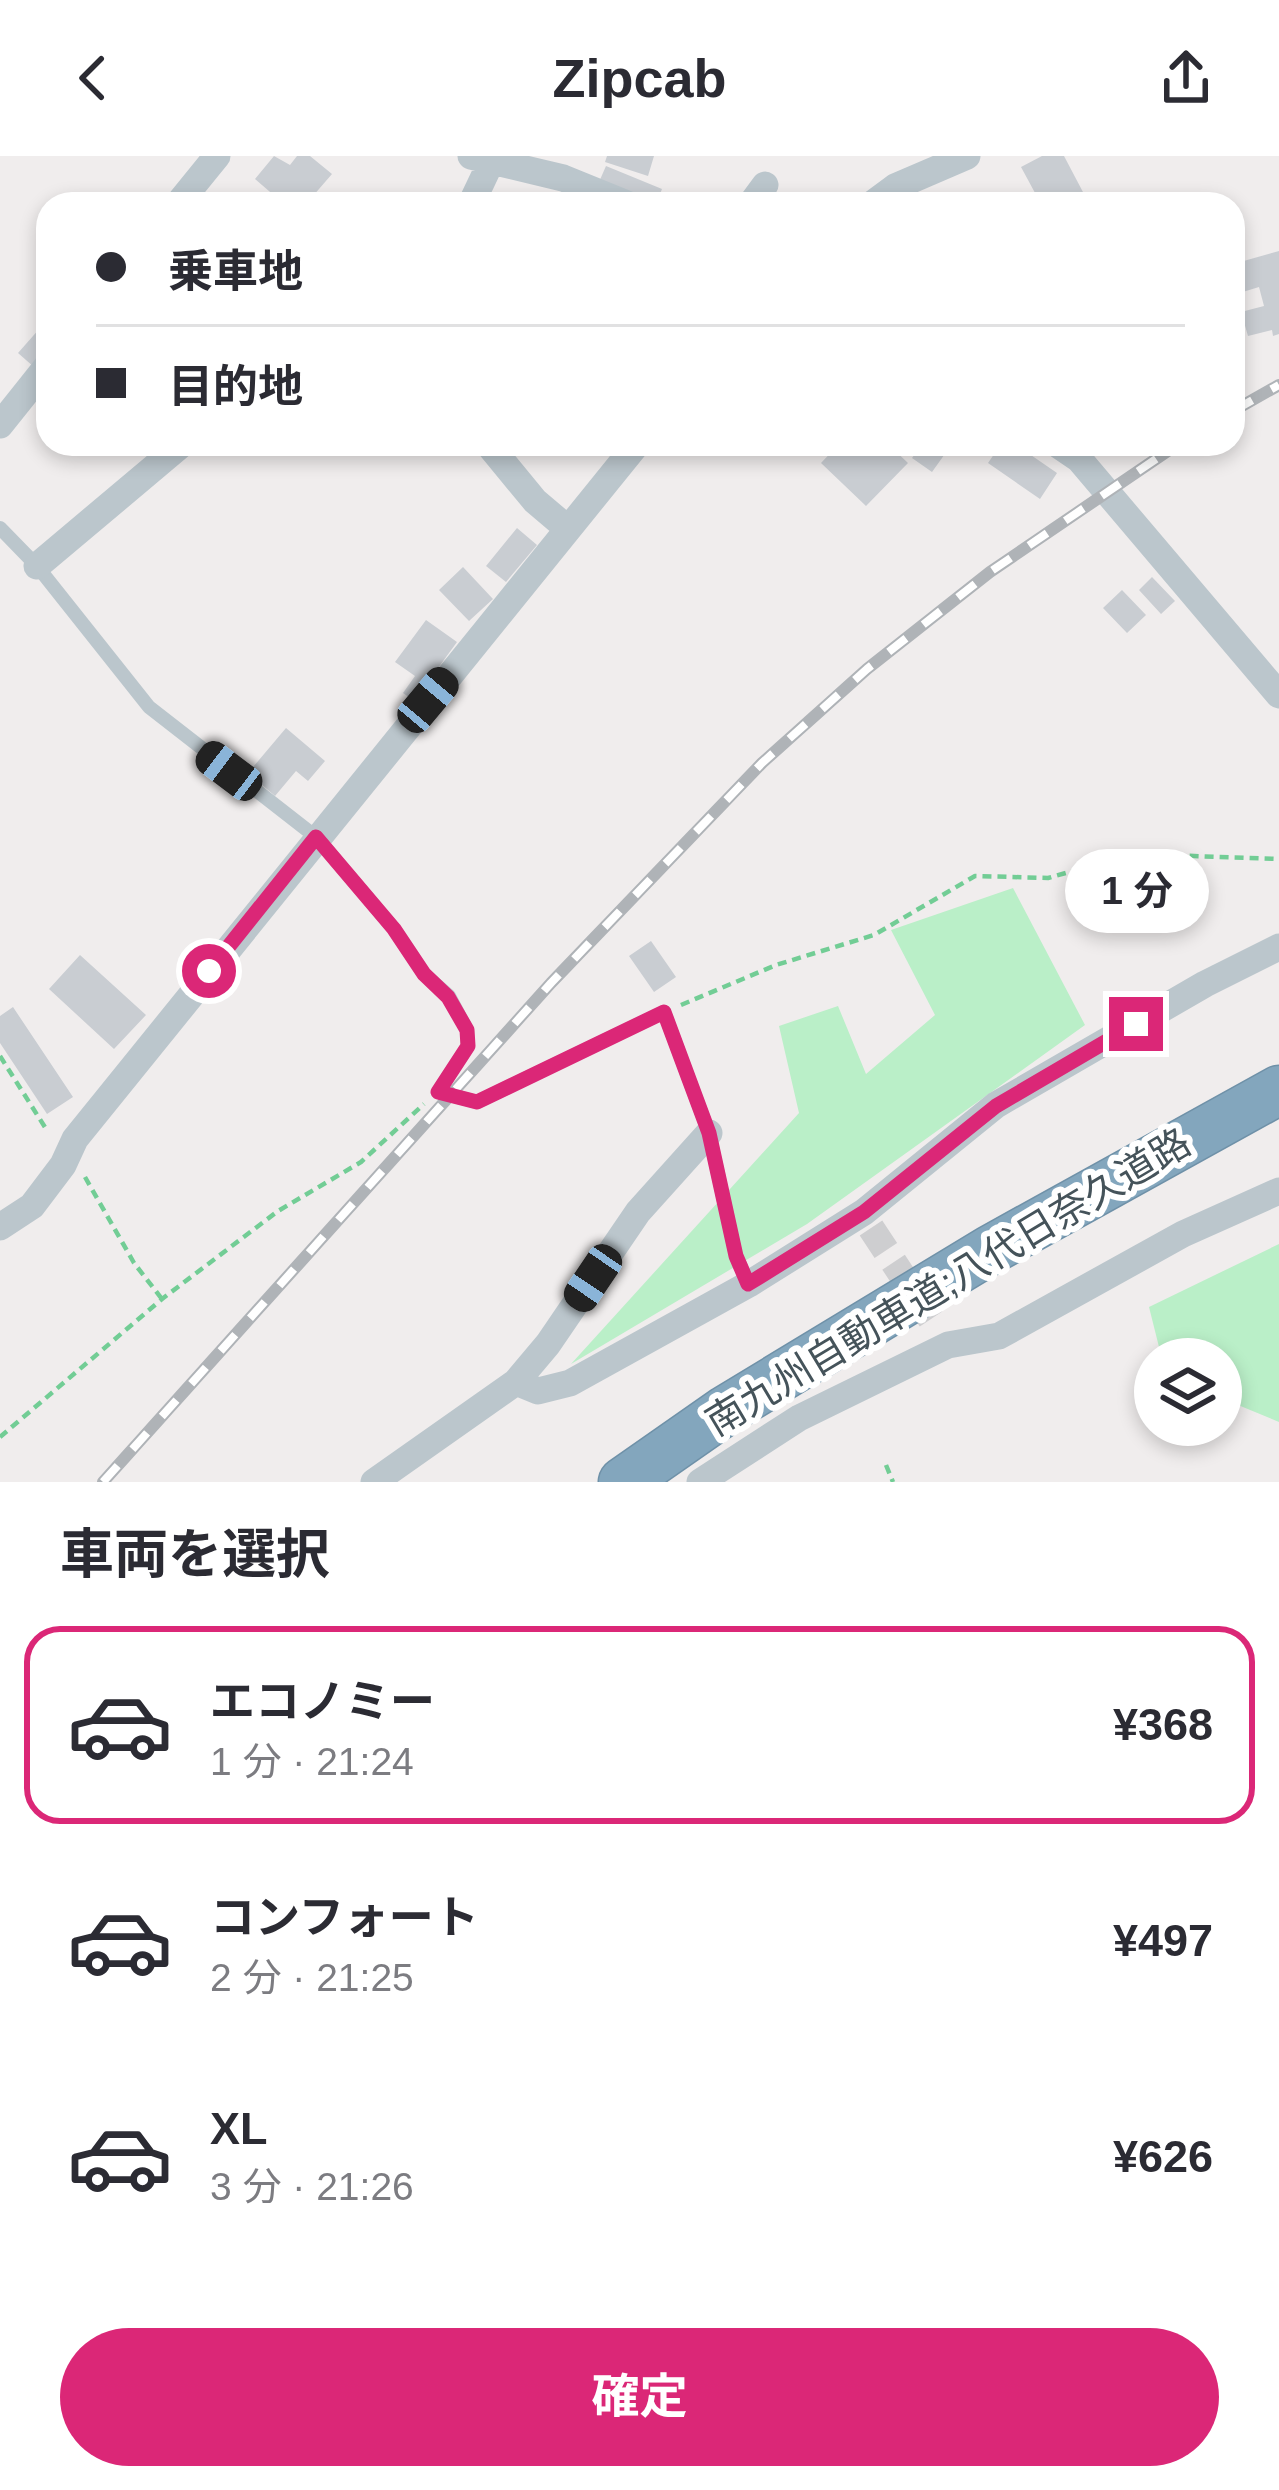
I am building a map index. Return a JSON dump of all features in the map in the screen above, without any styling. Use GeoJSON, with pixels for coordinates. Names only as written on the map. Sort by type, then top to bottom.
{"type":"FeatureCollection","features":[{"type":"Feature","properties":{"kind":"highway","name":"南九州自動車道;八代日奈久道路"},"geometry":{"type":"LineString","coordinates":[[623,1482],[726,1410],[990,1250],[1279,1090]]}},
{"type":"Feature","properties":{"kind":"street"},"geometry":{"type":"LineString","coordinates":[[188,192],[217,156]]}},
{"type":"Feature","properties":{"kind":"street"},"geometry":{"type":"LineString","coordinates":[[888,192],[968,156]]}},
{"type":"Feature","properties":{"kind":"street"},"geometry":{"type":"LineString","coordinates":[[472,192],[476,158],[572,167],[609,192]]}},
{"type":"Feature","properties":{"kind":"street"},"geometry":{"type":"LineString","coordinates":[[0,424],[36,380]]}},
{"type":"Feature","properties":{"kind":"street"},"geometry":{"type":"LineString","coordinates":[[38,566],[168,456]]}},
{"type":"Feature","properties":{"kind":"street"},"geometry":{"type":"LineString","coordinates":[[498,456],[535,501],[568,529]]}},
{"type":"Feature","properties":{"kind":"street"},"geometry":{"type":"LineString","coordinates":[[0,1227],[32,1206],[70,1150],[316,837],[627,456]]}},
{"type":"Feature","properties":{"kind":"street"},"geometry":{"type":"LineString","coordinates":[[1074,456],[1279,695]]}},
{"type":"Feature","properties":{"kind":"street"},"geometry":{"type":"LineString","coordinates":[[516,1382],[538,1391],[570,1383],[867,1220],[996,1106],[1279,946]]}},
{"type":"Feature","properties":{"kind":"street"},"geometry":{"type":"LineString","coordinates":[[374,1482],[516,1382],[548,1345],[638,1212],[709,1133]]}},
{"type":"Feature","properties":{"kind":"street"},"geometry":{"type":"LineString","coordinates":[[700,1482],[941,1335],[999,1336],[1183,1234],[1279,1191]]}},
{"type":"Feature","properties":{"kind":"lane"},"geometry":{"type":"LineString","coordinates":[[0,528],[38,566],[149,707],[316,837],[394,929],[424,974],[448,997],[467,1030],[468,1046],[438,1092],[477,1102],[664,1012],[709,1133],[736,1256],[748,1284]]}},
{"type":"Feature","properties":{"kind":"path"},"geometry":{"type":"LineString","coordinates":[[664,1012],[776,965],[874,935],[976,876],[1048,878],[1115,860],[1165,855],[1279,859]]}},
{"type":"Feature","properties":{"kind":"path"},"geometry":{"type":"LineString","coordinates":[[0,1056],[48,1133],[70,1150],[134,1264],[162,1299]]}},
{"type":"Feature","properties":{"kind":"path"},"geometry":{"type":"LineString","coordinates":[[0,1437],[162,1299],[278,1211],[361,1162],[438,1092]]}},
{"type":"Feature","properties":{"kind":"path"},"geometry":{"type":"LineString","coordinates":[[886,1465],[893,1482]]}},
{"type":"Feature","properties":{"kind":"green space"},"geometry":{"type":"Polygon","coordinates":[[[1013,888],[1085,1025],[807,1224],[571,1364],[799,1113],[779,1026],[838,1006],[866,1074],[935,1015],[891,930],[1013,888]]]}},
{"type":"Feature","properties":{"kind":"green space"},"geometry":{"type":"Polygon","coordinates":[[[1279,1244],[1279,1422],[1242,1407],[1242,1338],[1157,1338],[1149,1307],[1279,1244]]]}},
{"type":"Feature","properties":{"kind":"building"},"geometry":{"type":"Polygon","coordinates":[[[274,156],[290,165],[297,156],[310,156],[332,174],[316,192],[270,192],[255,179],[274,156]]]}},
{"type":"Feature","properties":{"kind":"building"},"geometry":{"type":"Polygon","coordinates":[[[607,156],[654,156],[648,176],[605,162],[607,156]]]}},
{"type":"Feature","properties":{"kind":"building"},"geometry":{"type":"Polygon","coordinates":[[[1042,156],[1064,156],[1083,192],[1035,192],[1021,167],[1042,156]]]}},
{"type":"Feature","properties":{"kind":"building"},"geometry":{"type":"Polygon","coordinates":[[[606,166],[662,189],[625,192],[599,182],[606,166]]]}},
{"type":"Feature","properties":{"kind":"building"},"geometry":{"type":"Polygon","coordinates":[[[1279,251],[1279,334],[1273,336],[1272,330],[1248,336],[1245,311],[1264,306],[1259,287],[1245,291],[1245,261],[1279,251]]]}},
{"type":"Feature","properties":{"kind":"building"},"geometry":{"type":"Polygon","coordinates":[[[36,333],[34,367],[18,353],[36,333]]]}},
{"type":"Feature","properties":{"kind":"building"},"geometry":{"type":"Polygon","coordinates":[[[828,456],[901,456],[908,463],[866,506],[821,463],[828,456]]]}},
{"type":"Feature","properties":{"kind":"building"},"geometry":{"type":"Polygon","coordinates":[[[913,456],[943,456],[932,472],[913,456]]]}},
{"type":"Feature","properties":{"kind":"building"},"geometry":{"type":"Polygon","coordinates":[[[993,456],[1032,456],[1057,473],[1040,499],[988,463],[993,456]]]}},
{"type":"Feature","properties":{"kind":"building"},"geometry":{"type":"Polygon","coordinates":[[[517,528],[537,545],[506,582],[486,566],[517,528]]]}},
{"type":"Feature","properties":{"kind":"building"},"geometry":{"type":"Polygon","coordinates":[[[463,567],[493,599],[469,621],[439,590],[463,567]]]}},
{"type":"Feature","properties":{"kind":"building"},"geometry":{"type":"Polygon","coordinates":[[[1152,577],[1175,601],[1161,614],[1139,590],[1152,577]]]}},
{"type":"Feature","properties":{"kind":"building"},"geometry":{"type":"Polygon","coordinates":[[[1122,590],[1146,615],[1127,633],[1103,608],[1122,590]]]}},
{"type":"Feature","properties":{"kind":"building"},"geometry":{"type":"Polygon","coordinates":[[[426,620],[457,642],[414,701],[403,693],[415,676],[395,662],[426,620]]]}},
{"type":"Feature","properties":{"kind":"building"},"geometry":{"type":"Polygon","coordinates":[[[286,728],[325,761],[308,781],[296,771],[275,796],[248,773],[286,728]]]}},
{"type":"Feature","properties":{"kind":"building"},"geometry":{"type":"Polygon","coordinates":[[[651,941],[676,977],[654,992],[629,956],[651,941]]]}},
{"type":"Feature","properties":{"kind":"building"},"geometry":{"type":"Polygon","coordinates":[[[80,955],[146,1015],[114,1049],[49,989],[80,955]]]}},
{"type":"Feature","properties":{"kind":"building"},"geometry":{"type":"Polygon","coordinates":[[[13,1007],[73,1097],[47,1114],[0,1043],[0,1016],[13,1007]]]}},
{"type":"Feature","properties":{"kind":"tunnel"},"geometry":{"type":"LineString","coordinates":[[871,1228],[935,1325]]}},
{"type":"Feature","properties":{"kind":"railway"},"geometry":{"type":"LineString","coordinates":[[1245,404],[1279,385]]}},
{"type":"Feature","properties":{"kind":"railway"},"geometry":{"type":"LineString","coordinates":[[103,1482],[551,983],[762,763],[867,669],[990,572],[1160,456]]}},
{"type":"Feature","properties":{"kind":"route"},"geometry":{"type":"LineString","coordinates":[[209,971],[316,837],[394,929],[424,974],[448,997],[467,1030],[468,1046],[438,1092],[477,1102],[664,1012],[709,1133],[736,1256],[748,1284],[864,1212],[996,1106],[1136,1024]]}}]}
